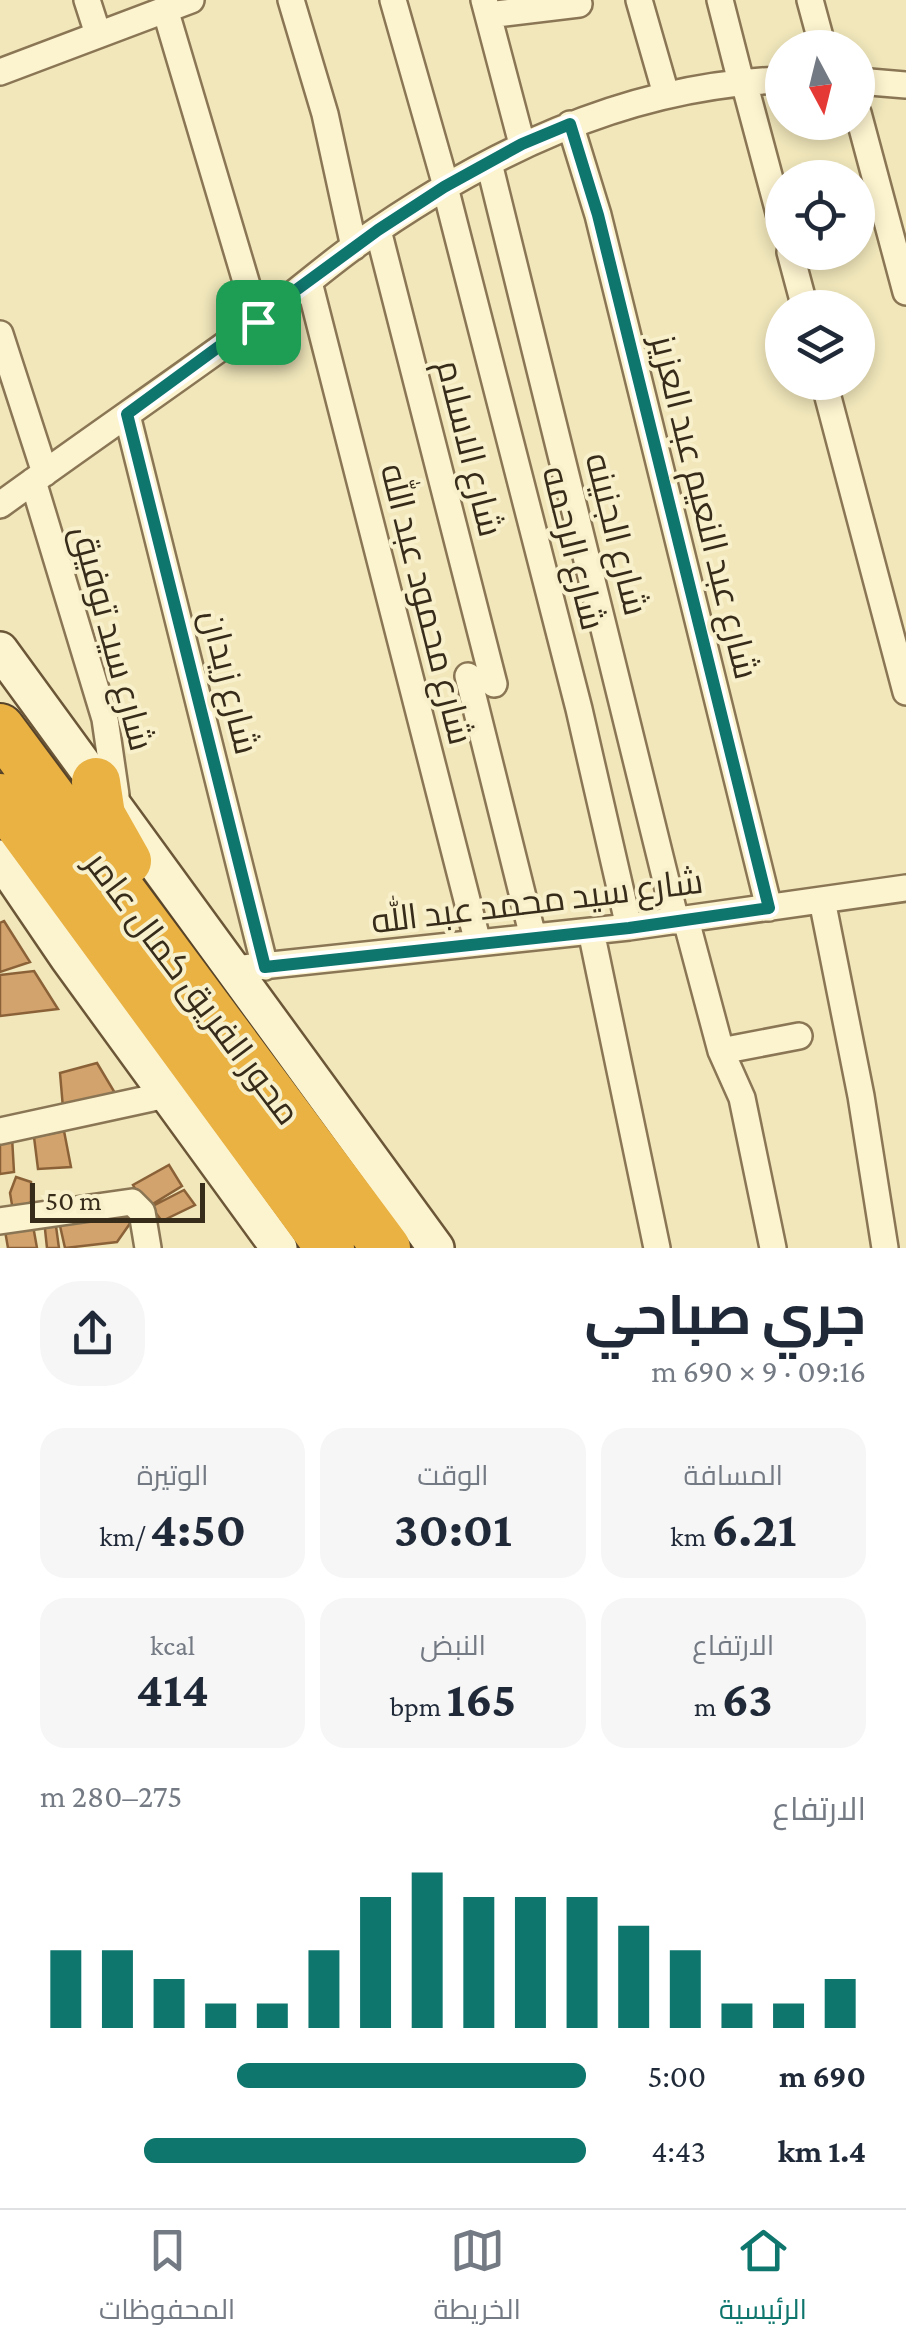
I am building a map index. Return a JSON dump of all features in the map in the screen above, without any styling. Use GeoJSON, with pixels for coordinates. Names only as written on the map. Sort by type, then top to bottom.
{"type":"FeatureCollection","features":[{"type":"Feature","properties":{"kind":"highway","name":"محور الفريق كمال عامر"},"geometry":{"type":"LineString","coordinates":[[0,728],[242,1090],[330,1248]]}},
{"type":"Feature","properties":{"kind":"highway","name":"محور الفريق كمال عامر"},"geometry":{"type":"LineString","coordinates":[[0,798],[242,1090],[386,1248]]}},
{"type":"Feature","properties":{"kind":"highway"},"geometry":{"type":"LineString","coordinates":[[10,874],[186,1069],[242,1090],[253,1044],[110,814]]}},
{"type":"Feature","properties":{"kind":"main road"},"geometry":{"type":"LineString","coordinates":[[0,650],[110,814],[249,968],[436,1248]]}},
{"type":"Feature","properties":{"kind":"main road"},"geometry":{"type":"LineString","coordinates":[[10,874],[280,1248]]}},
{"type":"Feature","properties":{"kind":"street"},"geometry":{"type":"LineString","coordinates":[[87,0],[98,34]]}},
{"type":"Feature","properties":{"kind":"street"},"geometry":{"type":"LineString","coordinates":[[0,72],[191,0]]}},
{"type":"Feature","properties":{"kind":"street"},"geometry":{"type":"LineString","coordinates":[[291,0],[325,114],[354,246]]}},
{"type":"Feature","properties":{"kind":"street","name":"شارع الرحمه"},"geometry":{"type":"LineString","coordinates":[[394,0],[446,186],[579,709],[629,928]]}},
{"type":"Feature","properties":{"kind":"street"},"geometry":{"type":"LineString","coordinates":[[640,0],[666,94]]}},
{"type":"Feature","properties":{"kind":"street"},"geometry":{"type":"LineString","coordinates":[[720,0],[765,164]]}},
{"type":"Feature","properties":{"kind":"street"},"geometry":{"type":"LineString","coordinates":[[810,0],[818,30]]}},
{"type":"Feature","properties":{"kind":"street"},"geometry":{"type":"LineString","coordinates":[[522,144],[486,8],[579,4]]}},
{"type":"Feature","properties":{"kind":"street"},"geometry":{"type":"LineString","coordinates":[[165,10],[258,322]]}},
{"type":"Feature","properties":{"kind":"street"},"geometry":{"type":"LineString","coordinates":[[0,505],[258,322],[354,246],[446,186],[522,144],[570,124],[666,94],[765,81]]}},
{"type":"Feature","properties":{"kind":"street"},"geometry":{"type":"LineString","coordinates":[[875,83],[906,86]]}},
{"type":"Feature","properties":{"kind":"street","name":"شارع عبد النعيم عبد العزيز"},"geometry":{"type":"LineString","coordinates":[[570,124],[598,215],[769,908]]}},
{"type":"Feature","properties":{"kind":"street"},"geometry":{"type":"LineString","coordinates":[[865,140],[906,292]]}},
{"type":"Feature","properties":{"kind":"street","name":"شارع الجنينه"},"geometry":{"type":"LineString","coordinates":[[489,163],[681,921],[722,1051],[746,1111],[773,1248]]}},
{"type":"Feature","properties":{"kind":"street","name":"شارع الاسلام"},"geometry":{"type":"LineString","coordinates":[[378,230],[494,684]]}},
{"type":"Feature","properties":{"kind":"street","name":"شارع محمود عبد الله"},"geometry":{"type":"LineString","coordinates":[[310,282],[478,943]]}},
{"type":"Feature","properties":{"kind":"street","name":"شارع سيد توفيق"},"geometry":{"type":"LineString","coordinates":[[0,334],[105,718],[110,814]]}},
{"type":"Feature","properties":{"kind":"street"},"geometry":{"type":"LineString","coordinates":[[829,400],[906,692]]}},
{"type":"Feature","properties":{"kind":"street","name":"شارع زيدان"},"geometry":{"type":"LineString","coordinates":[[127,414],[249,968]]}},
{"type":"Feature","properties":{"kind":"street"},"geometry":{"type":"LineString","coordinates":[[468,676],[533,937]]}},
{"type":"Feature","properties":{"kind":"street","name":"شارع سيد محمد عبد الله"},"geometry":{"type":"LineString","coordinates":[[249,968],[629,928],[906,888]]}},
{"type":"Feature","properties":{"kind":"street"},"geometry":{"type":"LineString","coordinates":[[822,900],[885,1248]]}},
{"type":"Feature","properties":{"kind":"street"},"geometry":{"type":"LineString","coordinates":[[590,931],[656,1248]]}},
{"type":"Feature","properties":{"kind":"street"},"geometry":{"type":"LineString","coordinates":[[722,1051],[798,1036]]}},
{"type":"Feature","properties":{"kind":"street"},"geometry":{"type":"LineString","coordinates":[[0,1131],[166,1095]]}},
{"type":"Feature","properties":{"kind":"street"},"geometry":{"type":"LineString","coordinates":[[0,1221],[132,1202],[142,1212],[148,1248]]}},
{"type":"Feature","properties":{"kind":"building"},"geometry":{"type":"Polygon","coordinates":[[[4,921],[30,962],[0,972],[0,923],[4,921]]]}},
{"type":"Feature","properties":{"kind":"building"},"geometry":{"type":"Polygon","coordinates":[[[34,971],[58,1009],[0,1016],[0,975],[34,971]]]}},
{"type":"Feature","properties":{"kind":"building"},"geometry":{"type":"Polygon","coordinates":[[[97,1063],[118,1098],[63,1108],[60,1073],[97,1063]]]}},
{"type":"Feature","properties":{"kind":"building"},"geometry":{"type":"Polygon","coordinates":[[[64,1131],[71,1167],[38,1169],[34,1137],[64,1131]]]}},
{"type":"Feature","properties":{"kind":"building"},"geometry":{"type":"Polygon","coordinates":[[[12,1137],[14,1172],[0,1174],[0,1139],[12,1137]]]}},
{"type":"Feature","properties":{"kind":"building"},"geometry":{"type":"Polygon","coordinates":[[[169,1165],[182,1186],[146,1208],[133,1185],[169,1165]]]}},
{"type":"Feature","properties":{"kind":"building"},"geometry":{"type":"Polygon","coordinates":[[[16,1177],[31,1182],[31,1202],[13,1211],[10,1193],[16,1177]]]}},
{"type":"Feature","properties":{"kind":"building"},"geometry":{"type":"Polygon","coordinates":[[[184,1190],[195,1205],[162,1221],[151,1207],[184,1190]]]}},
{"type":"Feature","properties":{"kind":"building"},"geometry":{"type":"Polygon","coordinates":[[[125,1207],[131,1222],[117,1242],[65,1248],[58,1217],[125,1207]]]}},
{"type":"Feature","properties":{"kind":"building"},"geometry":{"type":"Polygon","coordinates":[[[55,1219],[59,1248],[47,1248],[44,1220],[55,1219]]]}},
{"type":"Feature","properties":{"kind":"building"},"geometry":{"type":"Polygon","coordinates":[[[32,1220],[37,1248],[8,1248],[4,1225],[32,1220]]]}},
{"type":"Feature","properties":{"kind":"route"},"geometry":{"type":"LineString","coordinates":[[570,124],[598,215],[769,908],[629,928],[265,967],[127,414],[258,322],[354,246],[444,187],[522,144],[570,124]]}}]}
